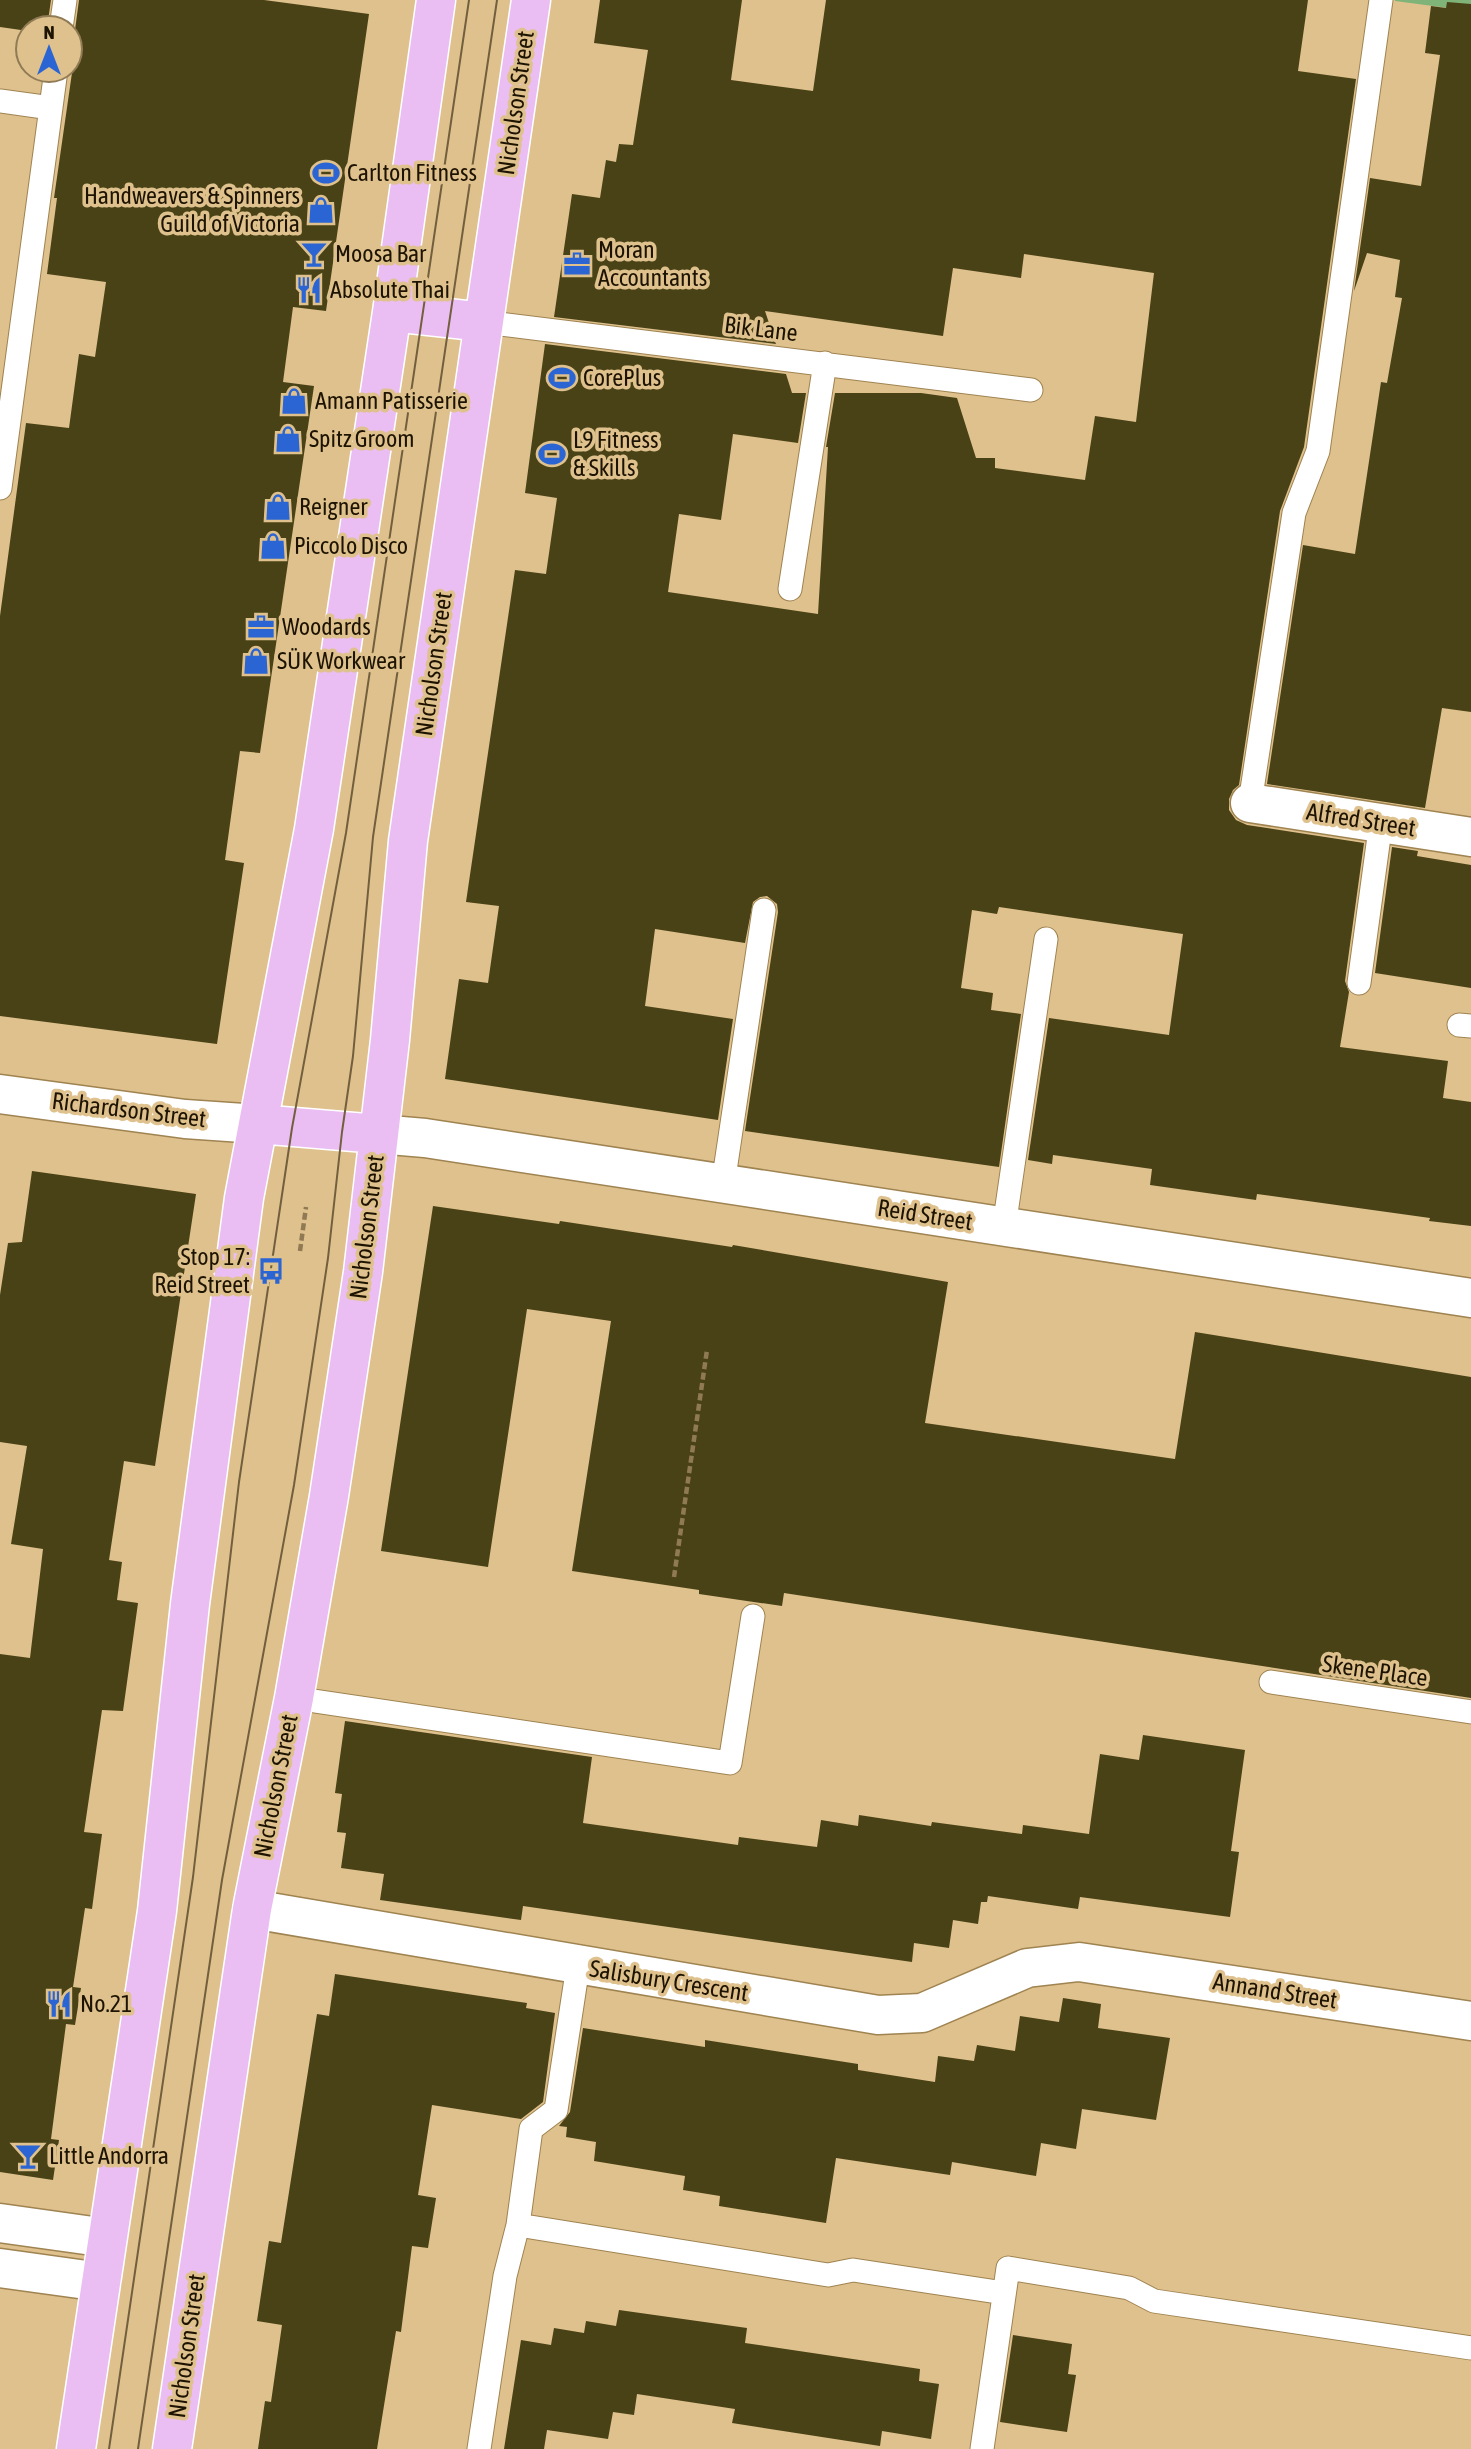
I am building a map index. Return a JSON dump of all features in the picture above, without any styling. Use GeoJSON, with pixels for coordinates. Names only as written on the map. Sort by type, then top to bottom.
{"type":"FeatureCollection","features":[{"type":"Feature","properties":{"kind":"main road"},"geometry":{"type":"LineString","coordinates":[[76,2449],[157,1911],[190,1604],[244,1198],[314,829],[436,0]]}},
{"type":"Feature","properties":{"kind":"main road","name":"Nicholson Street"},"geometry":{"type":"LineString","coordinates":[[172,2449],[252,1909],[331,1483],[363,1272],[390,1040],[408,841],[531,0]]}},
{"type":"Feature","properties":{"kind":"main road"},"geometry":{"type":"LineString","coordinates":[[392,312],[484,322]]}},
{"type":"Feature","properties":{"kind":"main road"},"geometry":{"type":"LineString","coordinates":[[258,1124],[378,1134]]}},
{"type":"Feature","properties":{"kind":"street","name":"Alfred Street"},"geometry":{"type":"LineString","coordinates":[[1251,803],[1471,837]]}},
{"type":"Feature","properties":{"kind":"street","name":"Richardson Street"},"geometry":{"type":"LineString","coordinates":[[0,1094],[185,1119],[258,1124]]}},
{"type":"Feature","properties":{"kind":"street","name":"Reid Street"},"geometry":{"type":"LineString","coordinates":[[378,1134],[425,1138],[1471,1298]]}},
{"type":"Feature","properties":{"kind":"street","name":"Salisbury Crescent"},"geometry":{"type":"LineString","coordinates":[[252,1909],[878,2015],[922,2013],[1027,1968],[1079,1962]]}},
{"type":"Feature","properties":{"kind":"street","name":"Annand Street"},"geometry":{"type":"LineString","coordinates":[[1079,1962],[1471,2021]]}},
{"type":"Feature","properties":{"kind":"street"},"geometry":{"type":"LineString","coordinates":[[0,2223],[107,2238]]}},
{"type":"Feature","properties":{"kind":"street"},"geometry":{"type":"LineString","coordinates":[[0,2268],[101,2282]]}},
{"type":"Feature","properties":{"kind":"lane"},"geometry":{"type":"LineString","coordinates":[[1251,803],[1294,513],[1318,451],[1381,0]]}},
{"type":"Feature","properties":{"kind":"lane"},"geometry":{"type":"LineString","coordinates":[[0,488],[54,84]]}},
{"type":"Feature","properties":{"kind":"lane"},"geometry":{"type":"LineString","coordinates":[[0,101],[51,108]]}},
{"type":"Feature","properties":{"kind":"lane","name":"Bik Lane"},"geometry":{"type":"LineString","coordinates":[[484,322],[1031,390]]}},
{"type":"Feature","properties":{"kind":"lane"},"geometry":{"type":"LineString","coordinates":[[790,589],[825,363]]}},
{"type":"Feature","properties":{"kind":"lane"},"geometry":{"type":"LineString","coordinates":[[1359,983],[1381,822]]}},
{"type":"Feature","properties":{"kind":"lane"},"geometry":{"type":"LineString","coordinates":[[723,1184],[764,910]]}},
{"type":"Feature","properties":{"kind":"lane"},"geometry":{"type":"LineString","coordinates":[[1004,1227],[1045,939]]}},
{"type":"Feature","properties":{"kind":"lane"},"geometry":{"type":"LineString","coordinates":[[293,1698],[730,1763],[753,1616]]}},
{"type":"Feature","properties":{"kind":"lane","name":"Skene Place"},"geometry":{"type":"LineString","coordinates":[[1271,1682],[1471,1712]]}},
{"type":"Feature","properties":{"kind":"lane"},"geometry":{"type":"LineString","coordinates":[[479,2449],[505,2276],[518,2225],[531,2129],[556,2110],[578,1966]]}},
{"type":"Feature","properties":{"kind":"lane"},"geometry":{"type":"LineString","coordinates":[[518,2225],[828,2275],[853,2270],[1004,2293]]}},
{"type":"Feature","properties":{"kind":"lane"},"geometry":{"type":"LineString","coordinates":[[982,2449],[1008,2268],[1129,2288],[1154,2301],[1471,2348]]}},
{"type":"Feature","properties":{"kind":"path"},"geometry":{"type":"LineString","coordinates":[[300,1251],[306,1206]]}},
{"type":"Feature","properties":{"kind":"path"},"geometry":{"type":"LineString","coordinates":[[674,1577],[707,1350]]}},
{"type":"Feature","properties":{"kind":"green space"},"geometry":{"type":"Polygon","coordinates":[[[1395,0],[1471,0],[1471,11],[1395,1],[1395,0]]]}},
{"type":"Feature","properties":{"kind":"building"},"geometry":{"type":"Polygon","coordinates":[[[0,0],[51,0],[49,14],[14,14],[14,29],[0,27],[0,0]]]}},
{"type":"Feature","properties":{"kind":"building"},"geometry":{"type":"Polygon","coordinates":[[[79,0],[264,0],[369,14],[326,311],[293,307],[283,382],[314,386],[260,753],[240,751],[225,860],[244,863],[217,1044],[0,1016],[0,616],[26,423],[69,428],[79,354],[95,357],[106,282],[47,274],[57,198],[54,198],[70,84],[84,84],[84,14],[77,14],[79,0]]]}},
{"type":"Feature","properties":{"kind":"building"},"geometry":{"type":"Polygon","coordinates":[[[600,0],[742,0],[731,80],[813,91],[826,0],[1308,0],[1298,71],[1356,79],[1304,447],[1280,511],[1239,785],[1229,799],[1229,810],[1236,820],[1247,825],[1364,843],[1345,981],[1349,992],[1340,1047],[1448,1061],[1443,1098],[1471,1102],[1471,1226],[1257,1194],[1256,1200],[1150,1185],[1152,1169],[1053,1155],[1052,1164],[1028,1160],[1049,1018],[1169,1035],[1183,934],[999,907],[997,914],[972,910],[961,988],[993,993],[991,1010],[1021,1014],[999,1167],[745,1131],[778,912],[777,904],[767,896],[753,902],[745,943],[655,929],[645,1006],[733,1019],[718,1120],[445,1079],[459,979],[488,983],[499,906],[466,902],[515,570],[546,574],[557,498],[525,493],[545,344],[786,374],[792,393],[806,393],[798,443],[733,434],[721,520],[679,514],[668,592],[818,614],[826,447],[835,393],[921,393],[957,398],[976,458],[995,458],[995,468],[1085,480],[1095,416],[1136,422],[1154,273],[1024,254],[1021,278],[953,268],[943,336],[765,311],[776,344],[554,317],[572,194],[600,198],[606,160],[616,162],[619,144],[633,145],[648,50],[594,43],[600,0]]]}},
{"type":"Feature","properties":{"kind":"building"},"geometry":{"type":"Polygon","coordinates":[[[1447,2],[1471,4],[1471,712],[1442,708],[1425,808],[1267,784],[1303,545],[1355,554],[1381,382],[1387,383],[1402,298],[1395,297],[1400,260],[1367,253],[1354,291],[1370,178],[1421,186],[1440,55],[1425,53],[1431,6],[1446,8],[1447,2]]]}},
{"type":"Feature","properties":{"kind":"building"},"geometry":{"type":"Polygon","coordinates":[[[1392,847],[1418,851],[1417,856],[1471,865],[1471,988],[1375,973],[1392,847]]]}},
{"type":"Feature","properties":{"kind":"building"},"geometry":{"type":"Polygon","coordinates":[[[32,1171],[196,1194],[155,1466],[124,1461],[109,1560],[122,1562],[117,1600],[138,1603],[123,1711],[102,1710],[84,1832],[102,1834],[92,1909],[85,1908],[73,1987],[81,1988],[75,2025],[66,2024],[51,2139],[59,2140],[53,2180],[0,2172],[0,1654],[30,1658],[43,1549],[11,1544],[27,1446],[0,1442],[0,1295],[8,1243],[22,1242],[32,1171]]]}},
{"type":"Feature","properties":{"kind":"building"},"geometry":{"type":"Polygon","coordinates":[[[433,1206],[559,1224],[560,1221],[732,1247],[733,1245],[948,1282],[925,1423],[1175,1459],[1195,1332],[1471,1377],[1471,1698],[784,1593],[782,1606],[699,1594],[699,1590],[572,1571],[611,1321],[527,1309],[488,1567],[381,1551],[433,1206]]]}},
{"type":"Feature","properties":{"kind":"building"},"geometry":{"type":"Polygon","coordinates":[[[345,1721],[592,1757],[583,1823],[738,1845],[739,1837],[817,1847],[821,1820],[858,1826],[859,1815],[931,1826],[932,1822],[1022,1834],[1023,1825],[1089,1834],[1100,1754],[1139,1760],[1143,1735],[1245,1750],[1231,1851],[1239,1852],[1230,1917],[1080,1897],[1078,1909],[988,1896],[987,1902],[981,1902],[978,1924],[953,1920],[949,1948],[914,1943],[912,1962],[523,1906],[521,1920],[380,1900],[384,1874],[341,1868],[346,1833],[337,1832],[342,1794],[335,1793],[345,1721]]]}},
{"type":"Feature","properties":{"kind":"building"},"geometry":{"type":"Polygon","coordinates":[[[335,1974],[527,2003],[526,2008],[555,2013],[543,2102],[521,2119],[432,2105],[418,2195],[436,2198],[428,2248],[412,2246],[401,2332],[396,2331],[377,2449],[258,2449],[265,2401],[271,2402],[282,2325],[257,2321],[269,2241],[281,2243],[317,2014],[329,2016],[335,1974]]]}},
{"type":"Feature","properties":{"kind":"building"},"geometry":{"type":"Polygon","coordinates":[[[1063,1998],[1101,2004],[1098,2028],[1170,2038],[1156,2120],[1082,2109],[1076,2149],[1041,2143],[1036,2176],[952,2162],[950,2175],[836,2158],[826,2223],[719,2206],[720,2196],[683,2190],[685,2176],[594,2161],[596,2142],[566,2137],[567,2127],[559,2126],[570,2112],[583,2028],[705,2047],[705,2040],[858,2064],[858,2070],[935,2082],[938,2056],[974,2061],[977,2045],[1015,2051],[1020,2016],[1059,2022],[1063,1998]]]}},
{"type":"Feature","properties":{"kind":"building"},"geometry":{"type":"Polygon","coordinates":[[[619,2310],[747,2328],[745,2343],[920,2369],[919,2381],[939,2384],[931,2439],[882,2431],[880,2446],[732,2423],[735,2409],[637,2394],[634,2415],[613,2412],[608,2439],[547,2430],[544,2449],[504,2449],[521,2340],[551,2345],[554,2328],[584,2333],[586,2321],[616,2326],[619,2310]]]}},
{"type":"Feature","properties":{"kind":"building"},"geometry":{"type":"Polygon","coordinates":[[[1013,2335],[1072,2344],[1068,2374],[1076,2375],[1067,2432],[1000,2422],[1013,2335]]]}},
{"type":"Feature","properties":{"kind":"tram line"},"geometry":{"type":"LineString","coordinates":[[109,2449],[193,1877],[239,1482],[292,1128],[346,833],[469,0]]}},
{"type":"Feature","properties":{"kind":"tram line"},"geometry":{"type":"LineString","coordinates":[[138,2449],[222,1880],[294,1485],[328,1258],[353,1056],[373,837],[497,0]]}},
{"type":"Feature","properties":{"kind":"place","name":"Carlton Fitness"},"geometry":{"type":"Point","coordinates":[326,173]}},
{"type":"Feature","properties":{"kind":"place","name":"Handweavers & Spinners Guild of Victoria"},"geometry":{"type":"Point","coordinates":[321,210]}},
{"type":"Feature","properties":{"kind":"place","name":"Moosa Bar"},"geometry":{"type":"Point","coordinates":[314,254]}},
{"type":"Feature","properties":{"kind":"place","name":"Moran Accountants"},"geometry":{"type":"Point","coordinates":[577,264]}},
{"type":"Feature","properties":{"kind":"place","name":"Absolute Thai"},"geometry":{"type":"Point","coordinates":[309,290]}},
{"type":"Feature","properties":{"kind":"place","name":"CorePlus"},"geometry":{"type":"Point","coordinates":[562,378]}},
{"type":"Feature","properties":{"kind":"place","name":"Amann Patisserie"},"geometry":{"type":"Point","coordinates":[294,401]}},
{"type":"Feature","properties":{"kind":"place","name":"Spitz Groom"},"geometry":{"type":"Point","coordinates":[288,439]}},
{"type":"Feature","properties":{"kind":"place","name":"L9 Fitness & Skills"},"geometry":{"type":"Point","coordinates":[552,454]}},
{"type":"Feature","properties":{"kind":"place","name":"Reigner"},"geometry":{"type":"Point","coordinates":[278,507]}},
{"type":"Feature","properties":{"kind":"place","name":"Piccolo Disco"},"geometry":{"type":"Point","coordinates":[273,546]}},
{"type":"Feature","properties":{"kind":"place","name":"Woodards"},"geometry":{"type":"Point","coordinates":[261,627]}},
{"type":"Feature","properties":{"kind":"place","name":"SÜK Workwear"},"geometry":{"type":"Point","coordinates":[256,661]}},
{"type":"Feature","properties":{"kind":"place","name":"Stop 17: Reid Street"},"geometry":{"type":"Point","coordinates":[271,1271]}},
{"type":"Feature","properties":{"kind":"place","name":"No.21"},"geometry":{"type":"Point","coordinates":[59,2004]}},
{"type":"Feature","properties":{"kind":"place","name":"Little Andorra"},"geometry":{"type":"Point","coordinates":[28,2156]}}]}
